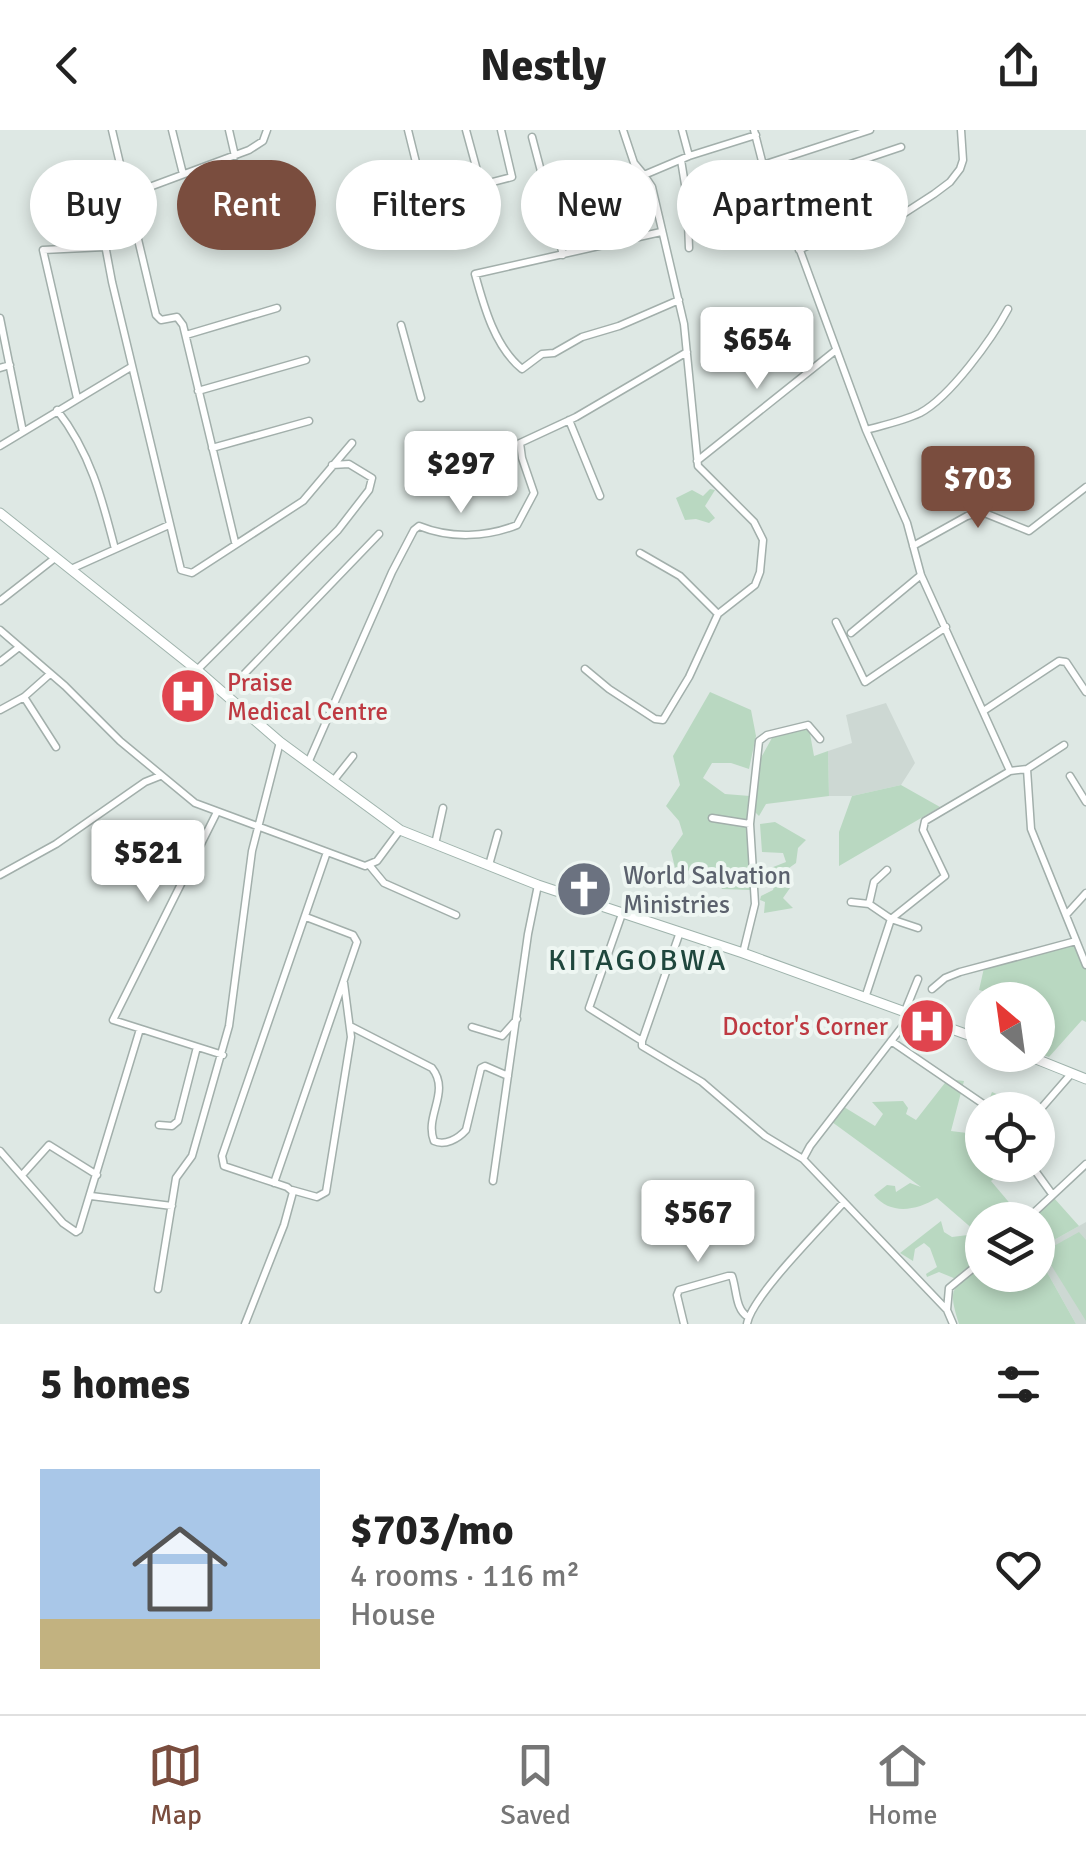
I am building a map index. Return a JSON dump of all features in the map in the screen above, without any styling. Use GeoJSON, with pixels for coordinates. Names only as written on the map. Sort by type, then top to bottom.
{"type":"FeatureCollection","features":[{"type":"Feature","properties":{"kind":"street"},"geometry":{"type":"LineString","coordinates":[[112,130],[119,160]]}},
{"type":"Feature","properties":{"kind":"street"},"geometry":{"type":"LineString","coordinates":[[172,130],[180,160]]}},
{"type":"Feature","properties":{"kind":"street"},"geometry":{"type":"LineString","coordinates":[[230,130],[235,156]]}},
{"type":"Feature","properties":{"kind":"street"},"geometry":{"type":"LineString","coordinates":[[223,160],[263,142],[267,130]]}},
{"type":"Feature","properties":{"kind":"street"},"geometry":{"type":"LineString","coordinates":[[408,130],[415,160]]}},
{"type":"Feature","properties":{"kind":"street"},"geometry":{"type":"LineString","coordinates":[[466,130],[482,184],[512,178],[501,130]]}},
{"type":"Feature","properties":{"kind":"street"},"geometry":{"type":"LineString","coordinates":[[623,130],[633,160]]}},
{"type":"Feature","properties":{"kind":"street"},"geometry":{"type":"LineString","coordinates":[[682,130],[685,158]]}},
{"type":"Feature","properties":{"kind":"street"},"geometry":{"type":"LineString","coordinates":[[779,160],[870,130]]}},
{"type":"Feature","properties":{"kind":"street"},"geometry":{"type":"LineString","coordinates":[[908,211],[950,182],[960,169],[961,130]]}},
{"type":"Feature","properties":{"kind":"street"},"geometry":{"type":"LineString","coordinates":[[657,170],[755,132],[763,160]]}},
{"type":"Feature","properties":{"kind":"street"},"geometry":{"type":"LineString","coordinates":[[532,137],[563,255]]}},
{"type":"Feature","properties":{"kind":"street"},"geometry":{"type":"LineString","coordinates":[[862,160],[901,147]]}},
{"type":"Feature","properties":{"kind":"street"},"geometry":{"type":"LineString","coordinates":[[585,669],[609,690],[663,720],[689,678],[718,614],[755,584],[760,572],[764,540],[754,522],[699,469],[679,300],[657,212]]}},
{"type":"Feature","properties":{"kind":"street"},"geometry":{"type":"LineString","coordinates":[[661,232],[474,274],[495,336],[519,368],[582,337],[679,300]]}},
{"type":"Feature","properties":{"kind":"street"},"geometry":{"type":"LineString","coordinates":[[43,250],[76,398]]}},
{"type":"Feature","properties":{"kind":"street"},"geometry":{"type":"LineString","coordinates":[[106,250],[131,368],[184,574],[203,566],[302,501],[352,443]]}},
{"type":"Feature","properties":{"kind":"street"},"geometry":{"type":"LineString","coordinates":[[141,250],[156,315],[161,320],[177,318],[186,335],[235,542]]}},
{"type":"Feature","properties":{"kind":"street"},"geometry":{"type":"LineString","coordinates":[[799,250],[866,430],[908,523],[921,575],[1010,771]]}},
{"type":"Feature","properties":{"kind":"street"},"geometry":{"type":"LineString","coordinates":[[186,335],[278,308]]}},
{"type":"Feature","properties":{"kind":"street"},"geometry":{"type":"LineString","coordinates":[[866,430],[910,417],[933,404],[992,338],[1008,309]]}},
{"type":"Feature","properties":{"kind":"street"},"geometry":{"type":"LineString","coordinates":[[0,318],[23,432]]}},
{"type":"Feature","properties":{"kind":"street"},"geometry":{"type":"LineString","coordinates":[[401,325],[421,398]]}},
{"type":"Feature","properties":{"kind":"street"},"geometry":{"type":"LineString","coordinates":[[697,461],[836,350]]}},
{"type":"Feature","properties":{"kind":"street"},"geometry":{"type":"LineString","coordinates":[[308,764],[414,530],[419,526],[437,532],[480,535],[518,525],[534,492],[519,446],[524,440],[569,420],[687,352]]}},
{"type":"Feature","properties":{"kind":"street"},"geometry":{"type":"LineString","coordinates":[[198,391],[306,360]]}},
{"type":"Feature","properties":{"kind":"street"},"geometry":{"type":"LineString","coordinates":[[0,368],[10,365]]}},
{"type":"Feature","properties":{"kind":"street"},"geometry":{"type":"LineString","coordinates":[[0,446],[131,368]]}},
{"type":"Feature","properties":{"kind":"street"},"geometry":{"type":"LineString","coordinates":[[56,410],[78,436],[91,466],[115,549]]}},
{"type":"Feature","properties":{"kind":"street"},"geometry":{"type":"LineString","coordinates":[[569,420],[600,496]]}},
{"type":"Feature","properties":{"kind":"street"},"geometry":{"type":"LineString","coordinates":[[212,448],[309,421]]}},
{"type":"Feature","properties":{"kind":"street"},"geometry":{"type":"LineString","coordinates":[[198,670],[338,530],[368,490],[372,478],[350,464],[331,465]]}},
{"type":"Feature","properties":{"kind":"street"},"geometry":{"type":"LineString","coordinates":[[913,546],[967,516],[982,512],[1029,531],[1086,487]]}},
{"type":"Feature","properties":{"kind":"street"},"geometry":{"type":"LineString","coordinates":[[0,512],[198,670],[280,742],[400,830],[538,885],[743,953],[965,1033]]}},
{"type":"Feature","properties":{"kind":"street"},"geometry":{"type":"LineString","coordinates":[[70,570],[169,525]]}},
{"type":"Feature","properties":{"kind":"street"},"geometry":{"type":"LineString","coordinates":[[224,694],[379,534]]}},
{"type":"Feature","properties":{"kind":"street"},"geometry":{"type":"LineString","coordinates":[[640,553],[676,573],[718,614]]}},
{"type":"Feature","properties":{"kind":"street"},"geometry":{"type":"LineString","coordinates":[[0,601],[55,558]]}},
{"type":"Feature","properties":{"kind":"street"},"geometry":{"type":"LineString","coordinates":[[851,632],[921,575]]}},
{"type":"Feature","properties":{"kind":"street"},"geometry":{"type":"LineString","coordinates":[[836,622],[865,682],[946,627]]}},
{"type":"Feature","properties":{"kind":"street"},"geometry":{"type":"LineString","coordinates":[[0,630],[120,741],[195,803],[370,866],[384,883],[456,915]]}},
{"type":"Feature","properties":{"kind":"street"},"geometry":{"type":"LineString","coordinates":[[0,662],[18,648]]}},
{"type":"Feature","properties":{"kind":"street"},"geometry":{"type":"LineString","coordinates":[[985,710],[1060,661],[1066,662],[1084,686]]}},
{"type":"Feature","properties":{"kind":"street"},"geometry":{"type":"LineString","coordinates":[[0,710],[24,697],[50,674]]}},
{"type":"Feature","properties":{"kind":"street"},"geometry":{"type":"LineString","coordinates":[[24,697],[56,747]]}},
{"type":"Feature","properties":{"kind":"street"},"geometry":{"type":"LineString","coordinates":[[743,953],[755,904],[750,824],[759,741],[806,725],[820,739]]}},
{"type":"Feature","properties":{"kind":"street"},"geometry":{"type":"LineString","coordinates":[[158,1289],[176,1178],[192,1156],[230,1026],[251,859],[280,742]]}},
{"type":"Feature","properties":{"kind":"street"},"geometry":{"type":"LineString","coordinates":[[864,998],[891,919],[945,876],[923,830],[925,821],[1010,771],[1028,769],[1064,744]]}},
{"type":"Feature","properties":{"kind":"street"},"geometry":{"type":"LineString","coordinates":[[334,780],[353,756]]}},
{"type":"Feature","properties":{"kind":"street"},"geometry":{"type":"LineString","coordinates":[[145,782],[147,762]]}},
{"type":"Feature","properties":{"kind":"street"},"geometry":{"type":"LineString","coordinates":[[1028,769],[1031,829],[1086,965]]}},
{"type":"Feature","properties":{"kind":"street"},"geometry":{"type":"LineString","coordinates":[[0,875],[56,844],[145,782],[161,776]]}},
{"type":"Feature","properties":{"kind":"street"},"geometry":{"type":"LineString","coordinates":[[1070,776],[1086,802]]}},
{"type":"Feature","properties":{"kind":"street"},"geometry":{"type":"LineString","coordinates":[[435,846],[443,808]]}},
{"type":"Feature","properties":{"kind":"street"},"geometry":{"type":"LineString","coordinates":[[218,812],[113,1016],[116,1022],[223,1054]]}},
{"type":"Feature","properties":{"kind":"street"},"geometry":{"type":"LineString","coordinates":[[712,818],[750,824]]}},
{"type":"Feature","properties":{"kind":"street"},"geometry":{"type":"LineString","coordinates":[[370,866],[400,830]]}},
{"type":"Feature","properties":{"kind":"street"},"geometry":{"type":"LineString","coordinates":[[488,866],[498,833]]}},
{"type":"Feature","properties":{"kind":"street"},"geometry":{"type":"LineString","coordinates":[[327,852],[222,1156],[224,1166],[317,1197],[326,1192],[352,1027],[344,982]]}},
{"type":"Feature","properties":{"kind":"street"},"geometry":{"type":"LineString","coordinates":[[870,904],[874,882],[887,870]]}},
{"type":"Feature","properties":{"kind":"street"},"geometry":{"type":"LineString","coordinates":[[493,1180],[538,885]]}},
{"type":"Feature","properties":{"kind":"street"},"geometry":{"type":"LineString","coordinates":[[1066,914],[1086,893]]}},
{"type":"Feature","properties":{"kind":"street"},"geometry":{"type":"LineString","coordinates":[[851,902],[870,904],[891,919],[918,928]]}},
{"type":"Feature","properties":{"kind":"street"},"geometry":{"type":"LineString","coordinates":[[622,914],[588,1005],[594,1014],[642,1040]]}},
{"type":"Feature","properties":{"kind":"street"},"geometry":{"type":"LineString","coordinates":[[274,1183],[357,939],[306,917]]}},
{"type":"Feature","properties":{"kind":"street"},"geometry":{"type":"LineString","coordinates":[[680,932],[642,1046],[702,1082],[765,1136],[803,1159],[948,1310]]}},
{"type":"Feature","properties":{"kind":"street"},"geometry":{"type":"LineString","coordinates":[[932,989],[944,978],[960,972],[1076,941]]}},
{"type":"Feature","properties":{"kind":"street"},"geometry":{"type":"LineString","coordinates":[[803,1159],[909,1012],[918,978]]}},
{"type":"Feature","properties":{"kind":"street"},"geometry":{"type":"LineString","coordinates":[[472,1027],[502,1036],[518,1018]]}},
{"type":"Feature","properties":{"kind":"street"},"geometry":{"type":"LineString","coordinates":[[352,1027],[437,1074],[441,1089],[431,1134],[439,1144],[466,1130],[482,1067],[508,1076]]}},
{"type":"Feature","properties":{"kind":"street"},"geometry":{"type":"LineString","coordinates":[[0,1151],[76,1232],[92,1196],[140,1030]]}},
{"type":"Feature","properties":{"kind":"street"},"geometry":{"type":"LineString","coordinates":[[890,1041],[965,1092]]}},
{"type":"Feature","properties":{"kind":"street"},"geometry":{"type":"LineString","coordinates":[[159,1125],[172,1126],[178,1121],[197,1047]]}},
{"type":"Feature","properties":{"kind":"street"},"geometry":{"type":"LineString","coordinates":[[1055,1066],[1086,1079]]}},
{"type":"Feature","properties":{"kind":"street"},"geometry":{"type":"LineString","coordinates":[[1055,1092],[1072,1073]]}},
{"type":"Feature","properties":{"kind":"street"},"geometry":{"type":"LineString","coordinates":[[24,1174],[49,1145],[97,1175]]}},
{"type":"Feature","properties":{"kind":"street"},"geometry":{"type":"LineString","coordinates":[[1044,1202],[1086,1164]]}},
{"type":"Feature","properties":{"kind":"street"},"geometry":{"type":"LineString","coordinates":[[1043,1182],[1052,1194]]}},
{"type":"Feature","properties":{"kind":"street"},"geometry":{"type":"LineString","coordinates":[[245,1324],[284,1225],[292,1190]]}},
{"type":"Feature","properties":{"kind":"street"},"geometry":{"type":"LineString","coordinates":[[92,1196],[172,1206]]}},
{"type":"Feature","properties":{"kind":"street"},"geometry":{"type":"LineString","coordinates":[[684,1324],[679,1290],[730,1276],[747,1320],[844,1202]]}},
{"type":"Feature","properties":{"kind":"street"},"geometry":{"type":"LineString","coordinates":[[933,1294],[965,1274]]}},
{"type":"Feature","properties":{"kind":"street"},"geometry":{"type":"LineString","coordinates":[[948,1288],[948,1310],[953,1324]]}},
{"type":"Feature","properties":{"kind":"shaded area"},"geometry":{"type":"Polygon","coordinates":[[[886,703],[915,763],[901,785],[852,796],[829,796],[828,751],[852,743],[846,715],[886,703]]]}},
{"type":"Feature","properties":{"kind":"shaded area"},"geometry":{"type":"Polygon","coordinates":[[[1086,1222],[1086,1324],[1076,1324],[1055,1286],[1055,1239],[1086,1222]]]}},
{"type":"Feature","properties":{"kind":"green space"},"geometry":{"type":"Polygon","coordinates":[[[710,489],[715,490],[705,506],[715,518],[709,523],[685,520],[676,498],[692,490],[703,496],[710,489]]]}},
{"type":"Feature","properties":{"kind":"green space"},"geometry":{"type":"Polygon","coordinates":[[[710,692],[751,710],[756,736],[749,769],[731,763],[712,763],[703,778],[725,794],[750,796],[750,890],[722,889],[715,876],[675,868],[671,851],[683,834],[679,821],[666,806],[680,785],[673,756],[710,692]]]}},
{"type":"Feature","properties":{"kind":"green space"},"geometry":{"type":"Polygon","coordinates":[[[809,728],[814,756],[828,751],[829,796],[766,804],[759,816],[753,810],[757,765],[773,736],[809,728]]]}},
{"type":"Feature","properties":{"kind":"green space"},"geometry":{"type":"Polygon","coordinates":[[[901,785],[940,807],[839,866],[839,832],[852,796],[901,785]]]}},
{"type":"Feature","properties":{"kind":"green space"},"geometry":{"type":"Polygon","coordinates":[[[775,822],[806,840],[798,848],[796,863],[789,868],[790,888],[783,898],[793,908],[764,913],[761,896],[773,890],[776,879],[768,869],[786,862],[783,853],[762,852],[760,824],[775,822]]]}},
{"type":"Feature","properties":{"kind":"green space"},"geometry":{"type":"Polygon","coordinates":[[[1078,942],[1086,961],[1086,1022],[1082,1020],[1055,1050],[1055,982],[981,982],[984,968],[1078,942]]]}},
{"type":"Feature","properties":{"kind":"green space"},"geometry":{"type":"Polygon","coordinates":[[[948,1079],[964,1081],[951,1131],[965,1133],[965,1182],[992,1182],[1009,1202],[965,1202],[965,1222],[937,1198],[904,1209],[880,1201],[874,1195],[887,1185],[895,1186],[896,1192],[910,1183],[921,1187],[832,1122],[844,1107],[875,1126],[883,1114],[872,1102],[903,1101],[908,1108],[906,1114],[916,1120],[948,1079]]]}},
{"type":"Feature","properties":{"kind":"green space"},"geometry":{"type":"Polygon","coordinates":[[[1054,1198],[1079,1226],[1055,1239],[1055,1202],[1050,1202],[1054,1198]]]}},
{"type":"Feature","properties":{"kind":"green space"},"geometry":{"type":"Polygon","coordinates":[[[941,1221],[944,1232],[952,1237],[965,1235],[965,1272],[956,1279],[939,1272],[927,1277],[937,1267],[924,1243],[915,1249],[913,1261],[900,1253],[941,1221]]]}},
{"type":"Feature","properties":{"kind":"green space"},"geometry":{"type":"Polygon","coordinates":[[[1079,1232],[1086,1240],[1086,1321],[1055,1271],[1055,1245],[1079,1232]]]}},
{"type":"Feature","properties":{"kind":"green space"},"geometry":{"type":"Polygon","coordinates":[[[964,1279],[965,1292],[1055,1292],[1055,1286],[1076,1324],[959,1324],[953,1295],[964,1279]]]}},
{"type":"Feature","properties":{"kind":"place","name":"Praise Medical Centre"},"geometry":{"type":"Point","coordinates":[188,696]}},
{"type":"Feature","properties":{"kind":"place","name":"World Salvation Ministries"},"geometry":{"type":"Point","coordinates":[584,889]}},
{"type":"Feature","properties":{"kind":"place","name":"Doctor's Corner"},"geometry":{"type":"Point","coordinates":[927,1026]}},
{"type":"Feature","properties":{"kind":"district","name":"KITAGOBWA"},"geometry":{"type":"Point","coordinates":[638,960]}}]}
